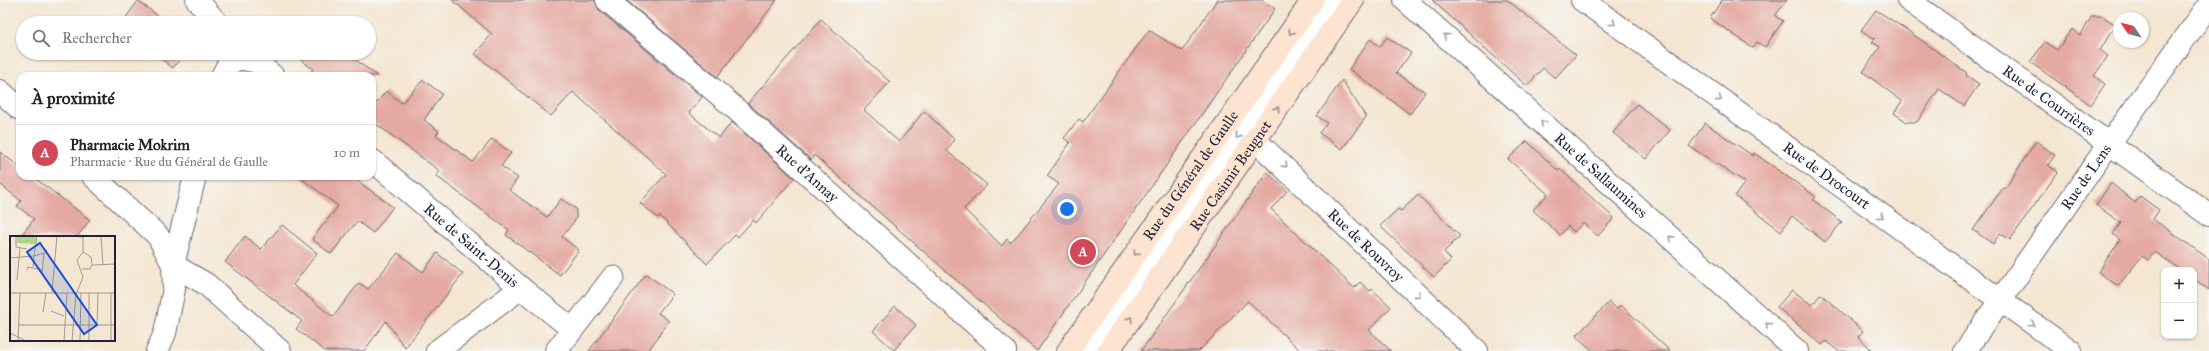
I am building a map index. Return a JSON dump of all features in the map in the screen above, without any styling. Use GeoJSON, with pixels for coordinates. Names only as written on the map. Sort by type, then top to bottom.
{"type":"FeatureCollection","features":[{"type":"Feature","properties":{"kind":"main road","name":"Rue du Général de Gaulle"},"geometry":{"type":"LineString","coordinates":[[1068,351],[1313,0]]}},
{"type":"Feature","properties":{"kind":"main road","name":"Rue Casimir Beugnet"},"geometry":{"type":"LineString","coordinates":[[1108,351],[1353,0]]}},
{"type":"Feature","properties":{"kind":"street"},"geometry":{"type":"LineString","coordinates":[[197,0],[211,16]]}},
{"type":"Feature","properties":{"kind":"street","name":"Rue d'Annay"},"geometry":{"type":"LineString","coordinates":[[607,0],[729,102],[1005,351]]}},
{"type":"Feature","properties":{"kind":"street","name":"Rue de Sallaumines"},"geometry":{"type":"LineString","coordinates":[[1406,0],[1797,351]]}},
{"type":"Feature","properties":{"kind":"street","name":"Rue de Drocourt"},"geometry":{"type":"LineString","coordinates":[[1582,0],[2071,351]]}},
{"type":"Feature","properties":{"kind":"street","name":"Rue de Courrières"},"geometry":{"type":"LineString","coordinates":[[1908,0],[2209,215]]}},
{"type":"Feature","properties":{"kind":"street","name":"Rue de Lens"},"geometry":{"type":"LineString","coordinates":[[1965,351],[2109,144],[2209,5]]}},
{"type":"Feature","properties":{"kind":"street"},"geometry":{"type":"LineString","coordinates":[[224,72],[232,60]]}},
{"type":"Feature","properties":{"kind":"street"},"geometry":{"type":"LineString","coordinates":[[251,60],[257,62],[268,72]]}},
{"type":"Feature","properties":{"kind":"street"},"geometry":{"type":"LineString","coordinates":[[0,91],[16,105]]}},
{"type":"Feature","properties":{"kind":"street","name":"Rue de Rouvroy"},"geometry":{"type":"LineString","coordinates":[[1256,140],[1477,351]]}},
{"type":"Feature","properties":{"kind":"street","name":"Rue de Saint-Denis"},"geometry":{"type":"LineString","coordinates":[[376,163],[521,288],[572,329]]}},
{"type":"Feature","properties":{"kind":"street"},"geometry":{"type":"LineString","coordinates":[[97,180],[158,236],[173,265],[206,284],[280,351]]}},
{"type":"Feature","properties":{"kind":"street"},"geometry":{"type":"LineString","coordinates":[[157,351],[165,333],[174,289],[173,265],[194,180]]}},
{"type":"Feature","properties":{"kind":"street"},"geometry":{"type":"LineString","coordinates":[[556,351],[613,277]]}},
{"type":"Feature","properties":{"kind":"street"},"geometry":{"type":"LineString","coordinates":[[438,351],[521,288]]}},
{"type":"Feature","properties":{"kind":"lane"},"geometry":{"type":"LineString","coordinates":[[1089,351],[1332,0]]}},
{"type":"Feature","properties":{"kind":"building"},"geometry":{"type":"Polygon","coordinates":[[[452,0],[595,0],[599,10],[702,97],[689,113],[719,138],[732,122],[794,178],[756,223],[753,220],[738,237],[735,235],[707,264],[660,216],[658,218],[640,203],[666,174],[573,92],[551,116],[475,54],[492,34],[452,0]]]}},
{"type":"Feature","properties":{"kind":"building"},"geometry":{"type":"Polygon","coordinates":[[[626,0],[777,0],[717,77],[626,0]]]}},
{"type":"Feature","properties":{"kind":"building"},"geometry":{"type":"Polygon","coordinates":[[[1217,0],[1262,0],[1275,9],[1037,351],[814,155],[811,160],[748,103],[821,19],[890,82],[864,110],[899,142],[924,111],[954,139],[947,151],[987,185],[964,209],[1002,246],[1007,239],[1011,243],[1059,184],[1047,176],[1070,143],[1064,138],[1079,119],[1083,122],[1149,30],[1182,51],[1217,0]]]}},
{"type":"Feature","properties":{"kind":"building"},"geometry":{"type":"Polygon","coordinates":[[[1432,0],[1507,0],[1576,55],[1555,78],[1543,68],[1527,86],[1432,0]]]}},
{"type":"Feature","properties":{"kind":"building"},"geometry":{"type":"Polygon","coordinates":[[[1722,0],[1787,0],[1775,16],[1783,21],[1765,47],[1757,42],[1753,48],[1710,18],[1722,0]]]}},
{"type":"Feature","properties":{"kind":"building"},"geometry":{"type":"Polygon","coordinates":[[[138,1],[158,16],[127,16],[138,1]]]}},
{"type":"Feature","properties":{"kind":"building"},"geometry":{"type":"Polygon","coordinates":[[[1876,10],[1907,30],[1967,73],[1966,75],[1979,84],[1964,106],[1939,89],[1917,122],[1907,122],[1894,113],[1902,101],[1863,72],[1880,47],[1872,42],[1875,39],[1861,30],[1876,10]]]}},
{"type":"Feature","properties":{"kind":"building"},"geometry":{"type":"Polygon","coordinates":[[[2092,16],[2102,16],[2113,23],[2113,30],[2100,50],[2108,56],[2094,76],[2105,84],[2091,105],[2030,62],[2045,42],[2057,50],[2072,29],[2080,36],[2092,16]]]}},
{"type":"Feature","properties":{"kind":"building"},"geometry":{"type":"Polygon","coordinates":[[[1387,37],[1411,53],[1396,73],[1425,92],[1410,114],[1349,69],[1370,39],[1380,47],[1387,37]]]}},
{"type":"Feature","properties":{"kind":"building"},"geometry":{"type":"Polygon","coordinates":[[[162,60],[179,60],[173,68],[162,60]]]}},
{"type":"Feature","properties":{"kind":"building"},"geometry":{"type":"Polygon","coordinates":[[[301,60],[356,60],[372,72],[311,72],[313,69],[301,60]]]}},
{"type":"Feature","properties":{"kind":"building"},"geometry":{"type":"Polygon","coordinates":[[[423,80],[442,94],[424,120],[439,131],[436,135],[473,162],[492,139],[511,153],[501,166],[518,178],[509,190],[547,217],[561,199],[576,209],[576,219],[562,237],[579,250],[560,275],[506,235],[509,230],[436,176],[440,171],[376,124],[376,104],[386,91],[402,103],[423,80]]]}},
{"type":"Feature","properties":{"kind":"building"},"geometry":{"type":"Polygon","coordinates":[[[1342,80],[1366,117],[1342,149],[1319,133],[1327,123],[1317,116],[1342,80]]]}},
{"type":"Feature","properties":{"kind":"building"},"geometry":{"type":"Polygon","coordinates":[[[1637,104],[1670,130],[1646,159],[1613,133],[1637,104]]]}},
{"type":"Feature","properties":{"kind":"building"},"geometry":{"type":"Polygon","coordinates":[[[1705,123],[1753,156],[1754,153],[1816,197],[1813,200],[1842,222],[1825,242],[1792,216],[1781,231],[1735,196],[1745,182],[1689,146],[1705,123]]]}},
{"type":"Feature","properties":{"kind":"building"},"geometry":{"type":"Polygon","coordinates":[[[1527,141],[1558,171],[1560,169],[1614,218],[1598,236],[1583,223],[1574,232],[1568,226],[1560,235],[1533,210],[1548,194],[1508,159],[1527,141]]]}},
{"type":"Feature","properties":{"kind":"building"},"geometry":{"type":"Polygon","coordinates":[[[2036,141],[2055,155],[2048,165],[2058,172],[2010,240],[2000,233],[1993,244],[1973,230],[2003,188],[2005,189],[2036,141]]]}},
{"type":"Feature","properties":{"kind":"building"},"geometry":{"type":"Polygon","coordinates":[[[0,152],[16,164],[16,180],[37,180],[90,220],[78,236],[21,236],[34,219],[17,206],[21,201],[0,184],[0,152]]]}},
{"type":"Feature","properties":{"kind":"building"},"geometry":{"type":"Polygon","coordinates":[[[1267,172],[1287,191],[1271,209],[1354,288],[1360,282],[1370,291],[1372,289],[1391,307],[1369,330],[1391,351],[1301,351],[1248,301],[1199,351],[1141,351],[1267,172]]]}},
{"type":"Feature","properties":{"kind":"building"},"geometry":{"type":"Polygon","coordinates":[[[303,180],[356,180],[393,207],[373,233],[357,221],[331,254],[312,239],[338,206],[303,180]]]}},
{"type":"Feature","properties":{"kind":"building"},"geometry":{"type":"Polygon","coordinates":[[[2111,183],[2135,203],[2140,196],[2159,210],[2153,219],[2209,259],[2209,290],[2197,281],[2197,267],[2177,267],[2155,252],[2148,260],[2142,256],[2118,286],[2098,272],[2120,240],[2113,234],[2121,223],[2096,205],[2111,183]]]}},
{"type":"Feature","properties":{"kind":"building"},"geometry":{"type":"Polygon","coordinates":[[[1418,195],[1460,236],[1444,252],[1451,260],[1434,277],[1380,226],[1398,209],[1401,211],[1418,195]]]}},
{"type":"Feature","properties":{"kind":"building"},"geometry":{"type":"Polygon","coordinates":[[[282,225],[317,253],[293,285],[333,317],[359,283],[368,289],[398,253],[423,272],[437,253],[463,274],[405,348],[386,321],[364,351],[325,351],[296,329],[302,321],[225,262],[245,236],[261,249],[282,225]]]}},
{"type":"Feature","properties":{"kind":"building"},"geometry":{"type":"Polygon","coordinates":[[[646,274],[673,294],[658,313],[669,321],[648,351],[589,351],[646,274]]]}},
{"type":"Feature","properties":{"kind":"building"},"geometry":{"type":"Polygon","coordinates":[[[1792,290],[1812,305],[1821,294],[1863,331],[1858,337],[1873,351],[1838,351],[1826,341],[1822,345],[1777,307],[1792,290]]]}},
{"type":"Feature","properties":{"kind":"building"},"geometry":{"type":"Polygon","coordinates":[[[1609,302],[1617,309],[1621,305],[1670,351],[1593,351],[1576,336],[1609,302]]]}},
{"type":"Feature","properties":{"kind":"building"},"geometry":{"type":"Polygon","coordinates":[[[895,306],[916,325],[894,350],[873,331],[895,306]]]}},
{"type":"Feature","properties":{"kind":"place","name":"Pharmacie Mokrim"},"geometry":{"type":"Point","coordinates":[1083,252]}}]}
